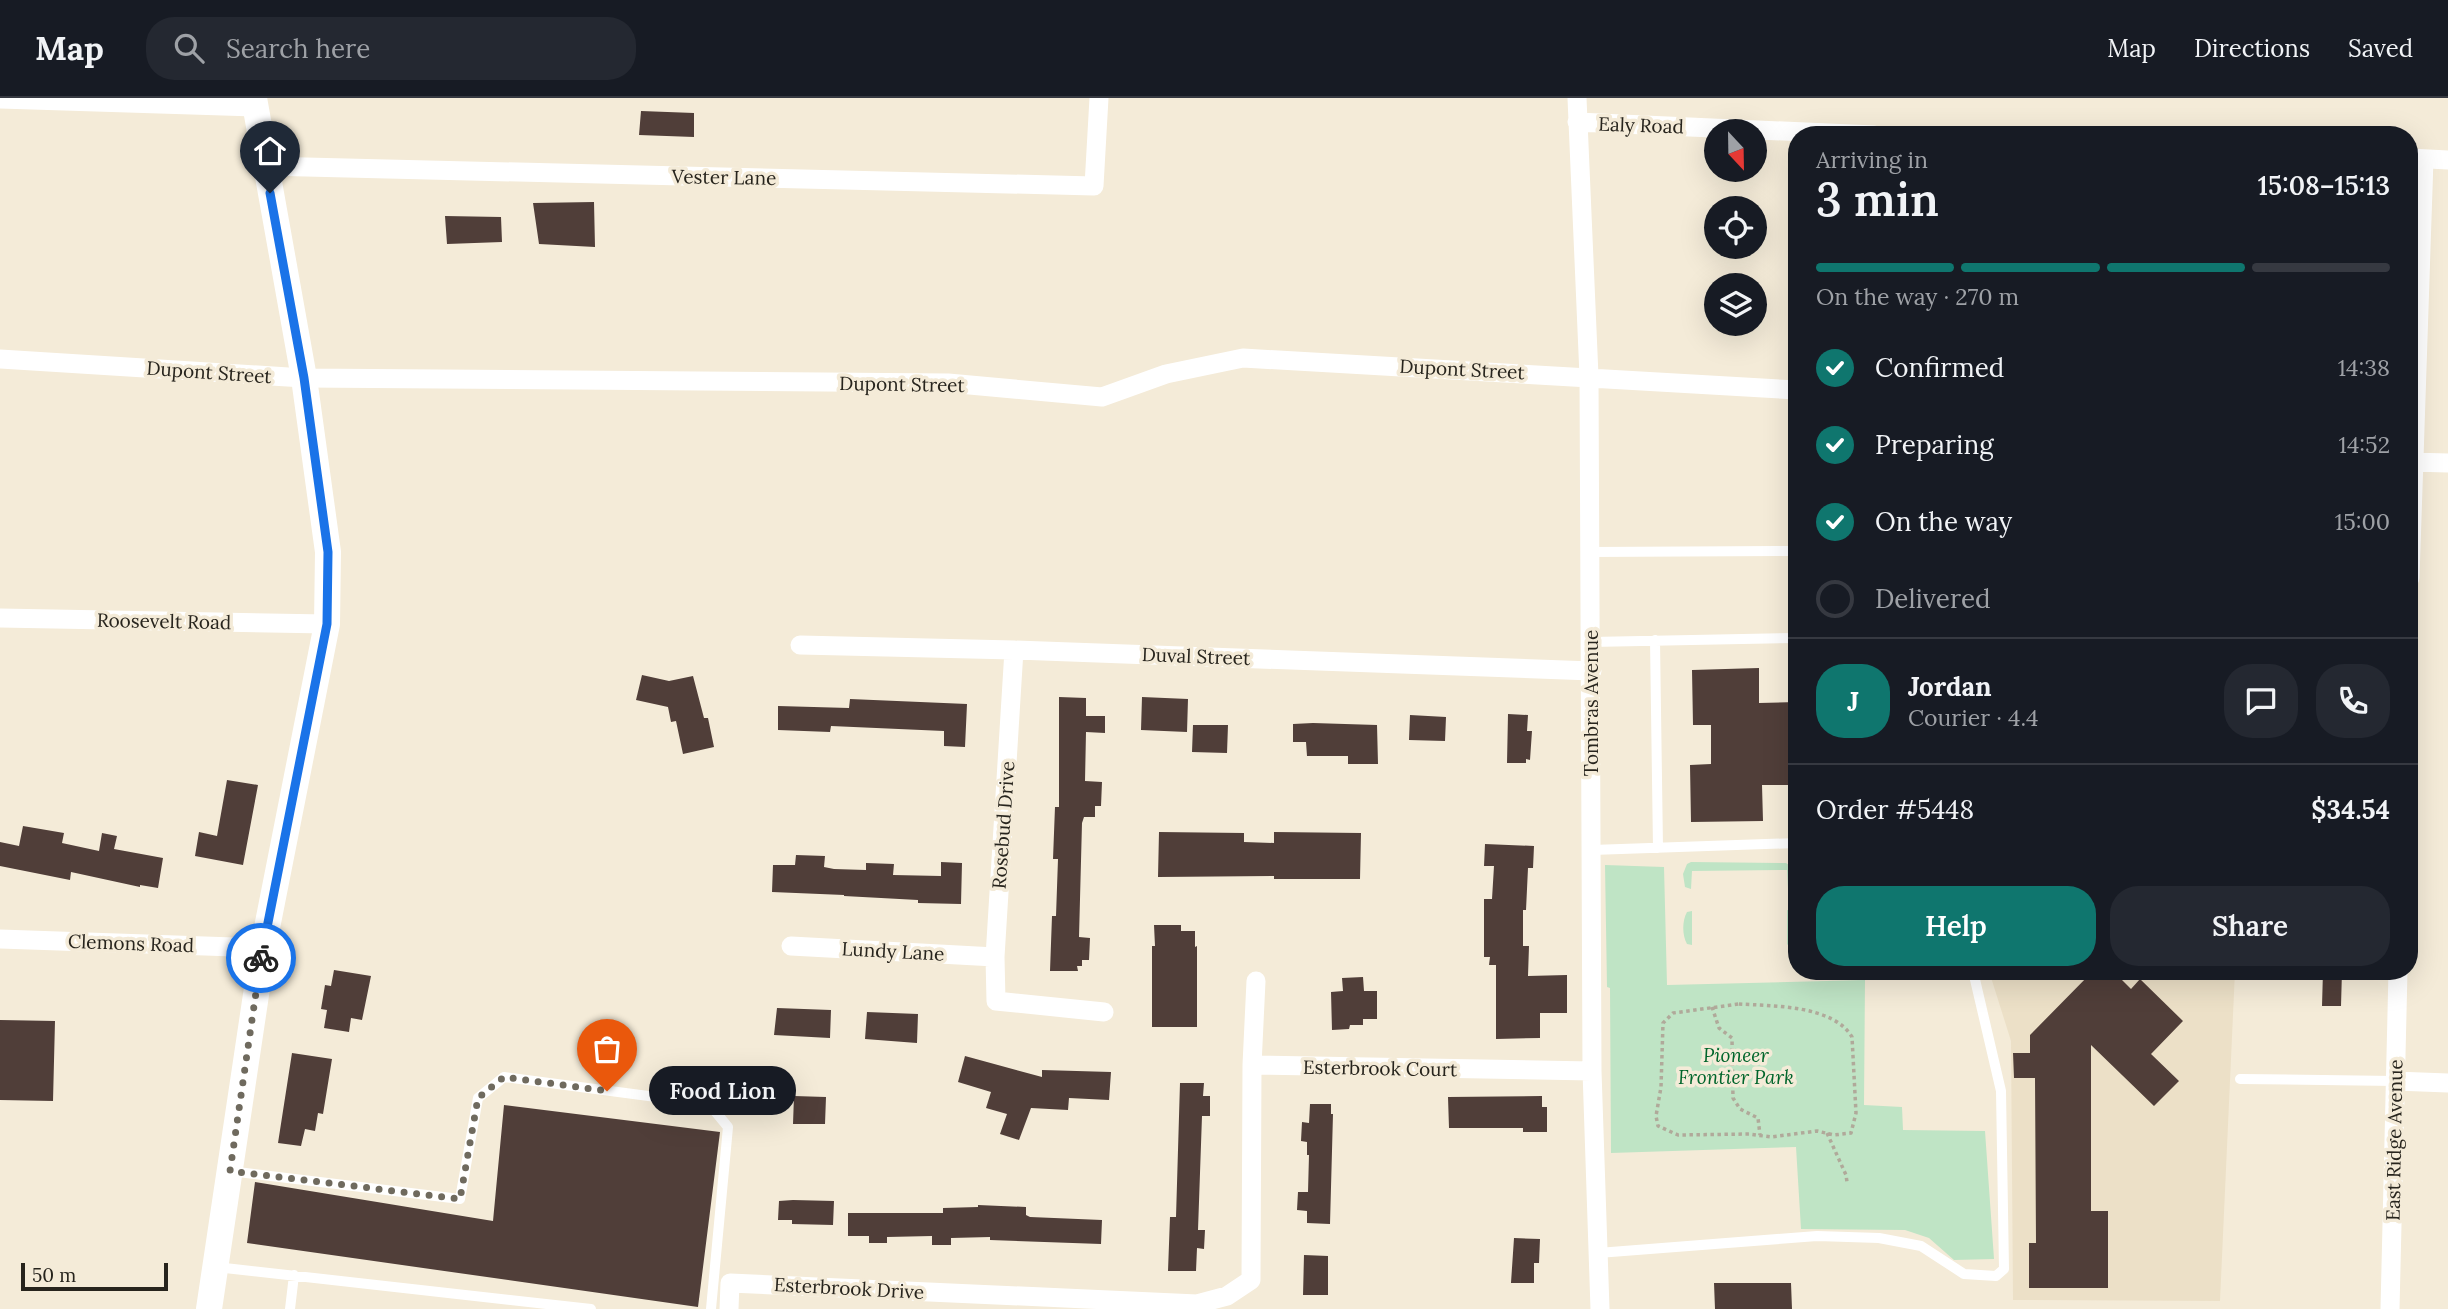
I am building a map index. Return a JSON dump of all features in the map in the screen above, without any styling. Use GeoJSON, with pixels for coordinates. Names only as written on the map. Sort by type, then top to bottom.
{"type":"FeatureCollection","features":[{"type":"Feature","properties":{"kind":"main road"},"geometry":{"type":"LineString","coordinates":[[209,1309],[263,948],[327,624],[328,552],[304,378],[254,102]]}},
{"type":"Feature","properties":{"kind":"street","name":"Vester Lane"},"geometry":{"type":"LineString","coordinates":[[265,166],[1094,186],[1099,98]]}},
{"type":"Feature","properties":{"kind":"street","name":"Tombras Avenue"},"geometry":{"type":"LineString","coordinates":[[1577,98],[1589,376],[1592,1071],[1600,1309]]}},
{"type":"Feature","properties":{"kind":"street"},"geometry":{"type":"LineString","coordinates":[[0,99],[254,102]]}},
{"type":"Feature","properties":{"kind":"street","name":"Ealy Road"},"geometry":{"type":"LineString","coordinates":[[1577,122],[1788,131]]}},
{"type":"Feature","properties":{"kind":"street"},"geometry":{"type":"LineString","coordinates":[[2418,158],[2448,160]]}},
{"type":"Feature","properties":{"kind":"street","name":"Dupont Street"},"geometry":{"type":"LineString","coordinates":[[0,359],[304,378],[948,383],[1102,397],[1166,374],[1243,358],[1788,389]]}},
{"type":"Feature","properties":{"kind":"street"},"geometry":{"type":"LineString","coordinates":[[2418,462],[2448,463]]}},
{"type":"Feature","properties":{"kind":"street","name":"Roosevelt Road"},"geometry":{"type":"LineString","coordinates":[[0,618],[327,624]]}},
{"type":"Feature","properties":{"kind":"street","name":"Duval Street"},"geometry":{"type":"LineString","coordinates":[[800,645],[1592,671]]}},
{"type":"Feature","properties":{"kind":"street","name":"Rosebud Drive"},"geometry":{"type":"LineString","coordinates":[[1014,650],[995,957],[996,1001],[1104,1012]]}},
{"type":"Feature","properties":{"kind":"street","name":"Clemons Road"},"geometry":{"type":"LineString","coordinates":[[0,939],[263,948]]}},
{"type":"Feature","properties":{"kind":"street","name":"Lundy Lane"},"geometry":{"type":"LineString","coordinates":[[791,946],[995,957]]}},
{"type":"Feature","properties":{"kind":"street","name":"East Ridge Avenue"},"geometry":{"type":"LineString","coordinates":[[2390,1309],[2398,980]]}},
{"type":"Feature","properties":{"kind":"street"},"geometry":{"type":"LineString","coordinates":[[1252,1065],[1256,981]]}},
{"type":"Feature","properties":{"kind":"street","name":"Esterbrook Court"},"geometry":{"type":"LineString","coordinates":[[1252,1065],[1592,1071]]}},
{"type":"Feature","properties":{"kind":"street","name":"Esterbrook Drive"},"geometry":{"type":"LineString","coordinates":[[729,1309],[730,1283],[1197,1304],[1227,1296],[1251,1280],[1252,1065]]}},
{"type":"Feature","properties":{"kind":"street"},"geometry":{"type":"LineString","coordinates":[[2395,1082],[2448,1083]]}},
{"type":"Feature","properties":{"kind":"lane"},"geometry":{"type":"LineString","coordinates":[[1590,552],[1788,551]]}},
{"type":"Feature","properties":{"kind":"lane"},"geometry":{"type":"LineString","coordinates":[[1591,642],[1788,638]]}},
{"type":"Feature","properties":{"kind":"lane"},"geometry":{"type":"LineString","coordinates":[[1655,640],[1658,848]]}},
{"type":"Feature","properties":{"kind":"lane"},"geometry":{"type":"LineString","coordinates":[[1592,850],[1788,843]]}},
{"type":"Feature","properties":{"kind":"lane"},"geometry":{"type":"LineString","coordinates":[[1598,1253],[1816,1236],[1879,1238],[1921,1246],[1964,1274],[1996,1276],[2004,1269],[2001,1091],[1975,980]]}},
{"type":"Feature","properties":{"kind":"lane"},"geometry":{"type":"LineString","coordinates":[[230,1171],[460,1199],[478,1098],[504,1077],[709,1104],[728,1127],[711,1309]]}},
{"type":"Feature","properties":{"kind":"lane"},"geometry":{"type":"LineString","coordinates":[[2240,1079],[2395,1082]]}},
{"type":"Feature","properties":{"kind":"lane"},"geometry":{"type":"LineString","coordinates":[[216,1266],[453,1292],[510,1305],[591,1309]]}},
{"type":"Feature","properties":{"kind":"lane"},"geometry":{"type":"LineString","coordinates":[[290,1309],[294,1275]]}},
{"type":"Feature","properties":{"kind":"path"},"geometry":{"type":"LineString","coordinates":[[1739,1004],[1790,1007],[1828,1017],[1845,1026],[1852,1037],[1856,1113],[1851,1133],[1834,1135],[1817,1131],[1771,1137],[1678,1135],[1658,1126],[1656,1116],[1661,1087],[1663,1023],[1673,1013],[1712,1007],[1739,1004]]}},
{"type":"Feature","properties":{"kind":"path"},"geometry":{"type":"LineString","coordinates":[[1712,1007],[1718,1028],[1732,1038],[1733,1098],[1740,1109],[1758,1118],[1760,1135]]}},
{"type":"Feature","properties":{"kind":"path"},"geometry":{"type":"LineString","coordinates":[[1828,1133],[1847,1182]]}},
{"type":"Feature","properties":{"kind":"shaded area"},"geometry":{"type":"Polygon","coordinates":[[[1992,980],[2235,980],[2220,1301],[2013,1300],[2011,1041],[1992,980]]]}},
{"type":"Feature","properties":{"kind":"green space"},"geometry":{"type":"Polygon","coordinates":[[[1786,863],[1788,864],[1788,889],[1787,870],[1692,871],[1691,889],[1685,887],[1683,874],[1687,864],[1786,863]]]}},
{"type":"Feature","properties":{"kind":"green space","name":"Pioneer Frontier Park"},"geometry":{"type":"Polygon","coordinates":[[[1605,865],[1664,867],[1667,985],[1865,980],[1864,1105],[1902,1107],[1903,1130],[1985,1131],[1994,1259],[1954,1260],[1929,1238],[1905,1230],[1801,1229],[1796,1147],[1611,1153],[1610,988],[1607,987],[1605,865]]]}},
{"type":"Feature","properties":{"kind":"green space"},"geometry":{"type":"Polygon","coordinates":[[[1787,910],[1788,944],[1787,945],[1787,910]]]}},
{"type":"Feature","properties":{"kind":"green space"},"geometry":{"type":"Polygon","coordinates":[[[1692,911],[1692,945],[1687,944],[1683,928],[1687,912],[1692,911]]]}},
{"type":"Feature","properties":{"kind":"building"},"geometry":{"type":"Polygon","coordinates":[[[641,111],[694,113],[694,137],[639,135],[641,111]]]}},
{"type":"Feature","properties":{"kind":"building"},"geometry":{"type":"Polygon","coordinates":[[[594,202],[595,247],[539,244],[533,203],[594,202]]]}},
{"type":"Feature","properties":{"kind":"building"},"geometry":{"type":"Polygon","coordinates":[[[445,216],[501,217],[502,242],[447,244],[445,216]]]}},
{"type":"Feature","properties":{"kind":"building"},"geometry":{"type":"Polygon","coordinates":[[[1759,668],[1759,703],[1788,702],[1788,785],[1762,785],[1763,821],[1691,822],[1690,765],[1711,764],[1711,725],[1693,725],[1692,670],[1759,668]]]}},
{"type":"Feature","properties":{"kind":"building"},"geometry":{"type":"Polygon","coordinates":[[[642,675],[669,681],[693,676],[704,718],[708,718],[714,747],[683,754],[676,721],[671,722],[668,707],[636,700],[642,675]]]}},
{"type":"Feature","properties":{"kind":"building"},"geometry":{"type":"Polygon","coordinates":[[[1059,697],[1086,698],[1086,716],[1105,716],[1105,733],[1086,732],[1085,781],[1102,782],[1101,806],[1095,806],[1095,817],[1084,817],[1082,823],[1079,937],[1090,938],[1089,960],[1082,960],[1082,966],[1077,966],[1078,971],[1050,971],[1058,859],[1053,859],[1055,807],[1059,807],[1059,697]]]}},
{"type":"Feature","properties":{"kind":"building"},"geometry":{"type":"Polygon","coordinates":[[[1142,697],[1188,699],[1187,732],[1141,730],[1142,697]]]}},
{"type":"Feature","properties":{"kind":"building"},"geometry":{"type":"Polygon","coordinates":[[[850,699],[967,704],[965,747],[944,746],[944,731],[831,726],[830,732],[778,730],[778,706],[849,708],[850,699]]]}},
{"type":"Feature","properties":{"kind":"building"},"geometry":{"type":"Polygon","coordinates":[[[1508,714],[1528,715],[1527,731],[1532,731],[1530,760],[1526,759],[1526,763],[1507,763],[1508,714]]]}},
{"type":"Feature","properties":{"kind":"building"},"geometry":{"type":"Polygon","coordinates":[[[1410,715],[1446,717],[1445,741],[1409,740],[1410,715]]]}},
{"type":"Feature","properties":{"kind":"building"},"geometry":{"type":"Polygon","coordinates":[[[1293,724],[1377,725],[1378,764],[1348,764],[1348,756],[1307,756],[1306,742],[1293,742],[1293,724]]]}},
{"type":"Feature","properties":{"kind":"building"},"geometry":{"type":"Polygon","coordinates":[[[1193,725],[1228,725],[1227,753],[1192,752],[1193,725]]]}},
{"type":"Feature","properties":{"kind":"building"},"geometry":{"type":"Polygon","coordinates":[[[227,780],[258,785],[243,865],[195,856],[199,832],[217,836],[227,780]]]}},
{"type":"Feature","properties":{"kind":"building"},"geometry":{"type":"Polygon","coordinates":[[[23,826],[64,833],[62,843],[99,851],[102,833],[117,836],[114,849],[163,858],[158,888],[140,887],[71,872],[70,880],[0,866],[0,842],[19,846],[23,826]]]}},
{"type":"Feature","properties":{"kind":"building"},"geometry":{"type":"Polygon","coordinates":[[[1159,832],[1244,833],[1244,842],[1274,843],[1274,832],[1361,833],[1360,879],[1274,879],[1274,876],[1158,877],[1159,832]]]}},
{"type":"Feature","properties":{"kind":"building"},"geometry":{"type":"Polygon","coordinates":[[[1485,844],[1534,846],[1533,868],[1528,868],[1526,910],[1523,910],[1523,946],[1529,946],[1528,976],[1567,975],[1567,1013],[1540,1013],[1540,1038],[1496,1039],[1496,965],[1489,965],[1490,957],[1484,957],[1484,899],[1492,899],[1494,866],[1484,866],[1485,844]]]}},
{"type":"Feature","properties":{"kind":"building"},"geometry":{"type":"Polygon","coordinates":[[[796,855],[825,856],[824,867],[834,869],[866,870],[866,863],[894,864],[893,875],[941,876],[941,862],[962,863],[961,904],[772,892],[773,865],[795,865],[796,855]]]}},
{"type":"Feature","properties":{"kind":"building"},"geometry":{"type":"Polygon","coordinates":[[[1154,925],[1181,925],[1181,931],[1195,931],[1197,1027],[1152,1027],[1154,925]]]}},
{"type":"Feature","properties":{"kind":"building"},"geometry":{"type":"Polygon","coordinates":[[[334,970],[371,976],[362,1020],[351,1018],[349,1032],[324,1028],[327,1010],[321,1009],[325,985],[331,986],[334,970]]]}},
{"type":"Feature","properties":{"kind":"building"},"geometry":{"type":"Polygon","coordinates":[[[1363,977],[1364,991],[1377,991],[1377,1019],[1363,1019],[1363,1025],[1332,1030],[1331,992],[1343,991],[1342,978],[1363,977]]]}},
{"type":"Feature","properties":{"kind":"building"},"geometry":{"type":"Polygon","coordinates":[[[2084,980],[2122,980],[2131,989],[2141,980],[2183,1021],[2151,1054],[2179,1081],[2154,1106],[2091,1045],[2091,1211],[2108,1211],[2108,1288],[2029,1288],[2029,1243],[2036,1243],[2035,1078],[2014,1078],[2013,1053],[2030,1053],[2030,1035],[2084,980]]]}},
{"type":"Feature","properties":{"kind":"building"},"geometry":{"type":"Polygon","coordinates":[[[2323,980],[2342,980],[2341,1006],[2322,1006],[2323,980]]]}},
{"type":"Feature","properties":{"kind":"building"},"geometry":{"type":"Polygon","coordinates":[[[777,1008],[831,1010],[830,1038],[774,1035],[777,1008]]]}},
{"type":"Feature","properties":{"kind":"building"},"geometry":{"type":"Polygon","coordinates":[[[867,1012],[918,1014],[917,1043],[865,1039],[867,1012]]]}},
{"type":"Feature","properties":{"kind":"building"},"geometry":{"type":"Polygon","coordinates":[[[0,1020],[55,1021],[53,1101],[0,1100],[0,1020]]]}},
{"type":"Feature","properties":{"kind":"building"},"geometry":{"type":"Polygon","coordinates":[[[292,1053],[332,1059],[323,1114],[318,1113],[315,1131],[305,1129],[301,1146],[278,1143],[292,1053]]]}},
{"type":"Feature","properties":{"kind":"building"},"geometry":{"type":"Polygon","coordinates":[[[965,1056],[1042,1077],[1042,1070],[1111,1072],[1109,1100],[1069,1098],[1068,1110],[1031,1108],[1019,1140],[1000,1134],[1007,1114],[986,1108],[991,1092],[958,1082],[965,1056]]]}},
{"type":"Feature","properties":{"kind":"building"},"geometry":{"type":"Polygon","coordinates":[[[1180,1083],[1204,1083],[1203,1096],[1210,1096],[1210,1116],[1202,1116],[1198,1230],[1205,1230],[1204,1249],[1197,1248],[1196,1271],[1168,1271],[1170,1217],[1176,1217],[1180,1083]]]}},
{"type":"Feature","properties":{"kind":"building"},"geometry":{"type":"Polygon","coordinates":[[[794,1096],[826,1097],[825,1124],[793,1124],[794,1096]]]}},
{"type":"Feature","properties":{"kind":"building"},"geometry":{"type":"Polygon","coordinates":[[[1542,1096],[1542,1107],[1547,1107],[1547,1132],[1523,1132],[1523,1128],[1449,1128],[1448,1097],[1542,1096]]]}},
{"type":"Feature","properties":{"kind":"building"},"geometry":{"type":"Polygon","coordinates":[[[1310,1104],[1331,1104],[1333,1114],[1330,1224],[1307,1223],[1307,1211],[1297,1210],[1298,1192],[1308,1192],[1309,1155],[1307,1142],[1301,1141],[1302,1122],[1309,1123],[1310,1104]]]}},
{"type":"Feature","properties":{"kind":"building"},"geometry":{"type":"Polygon","coordinates":[[[504,1105],[720,1132],[698,1307],[247,1243],[255,1182],[493,1221],[504,1105]]]}},
{"type":"Feature","properties":{"kind":"building"},"geometry":{"type":"Polygon","coordinates":[[[779,1201],[834,1201],[833,1225],[792,1224],[792,1220],[778,1220],[779,1201]]]}},
{"type":"Feature","properties":{"kind":"building"},"geometry":{"type":"Polygon","coordinates":[[[978,1205],[1026,1207],[1026,1215],[1030,1217],[1102,1220],[1101,1244],[990,1240],[990,1237],[951,1238],[951,1245],[932,1245],[932,1236],[887,1237],[887,1243],[869,1243],[869,1236],[848,1236],[848,1213],[943,1213],[943,1208],[978,1205]]]}},
{"type":"Feature","properties":{"kind":"building"},"geometry":{"type":"Polygon","coordinates":[[[1514,1238],[1540,1239],[1539,1263],[1534,1263],[1534,1283],[1511,1283],[1514,1238]]]}},
{"type":"Feature","properties":{"kind":"building"},"geometry":{"type":"Polygon","coordinates":[[[1304,1255],[1328,1256],[1328,1295],[1303,1295],[1304,1255]]]}},
{"type":"Feature","properties":{"kind":"building"},"geometry":{"type":"Polygon","coordinates":[[[1714,1283],[1791,1283],[1792,1309],[1715,1309],[1714,1283]]]}},
{"type":"Feature","properties":{"kind":"way so far"},"geometry":{"type":"LineString","coordinates":[[261,958],[230,1171],[460,1199],[478,1098],[504,1077],[607,1091]]}},
{"type":"Feature","properties":{"kind":"place","name":"Food Lion"},"geometry":{"type":"Point","coordinates":[607,1091]}},
{"type":"Feature","properties":{"kind":"route"},"geometry":{"type":"LineString","coordinates":[[261,958],[327,624],[328,552],[304,378],[270,193]]}}]}
